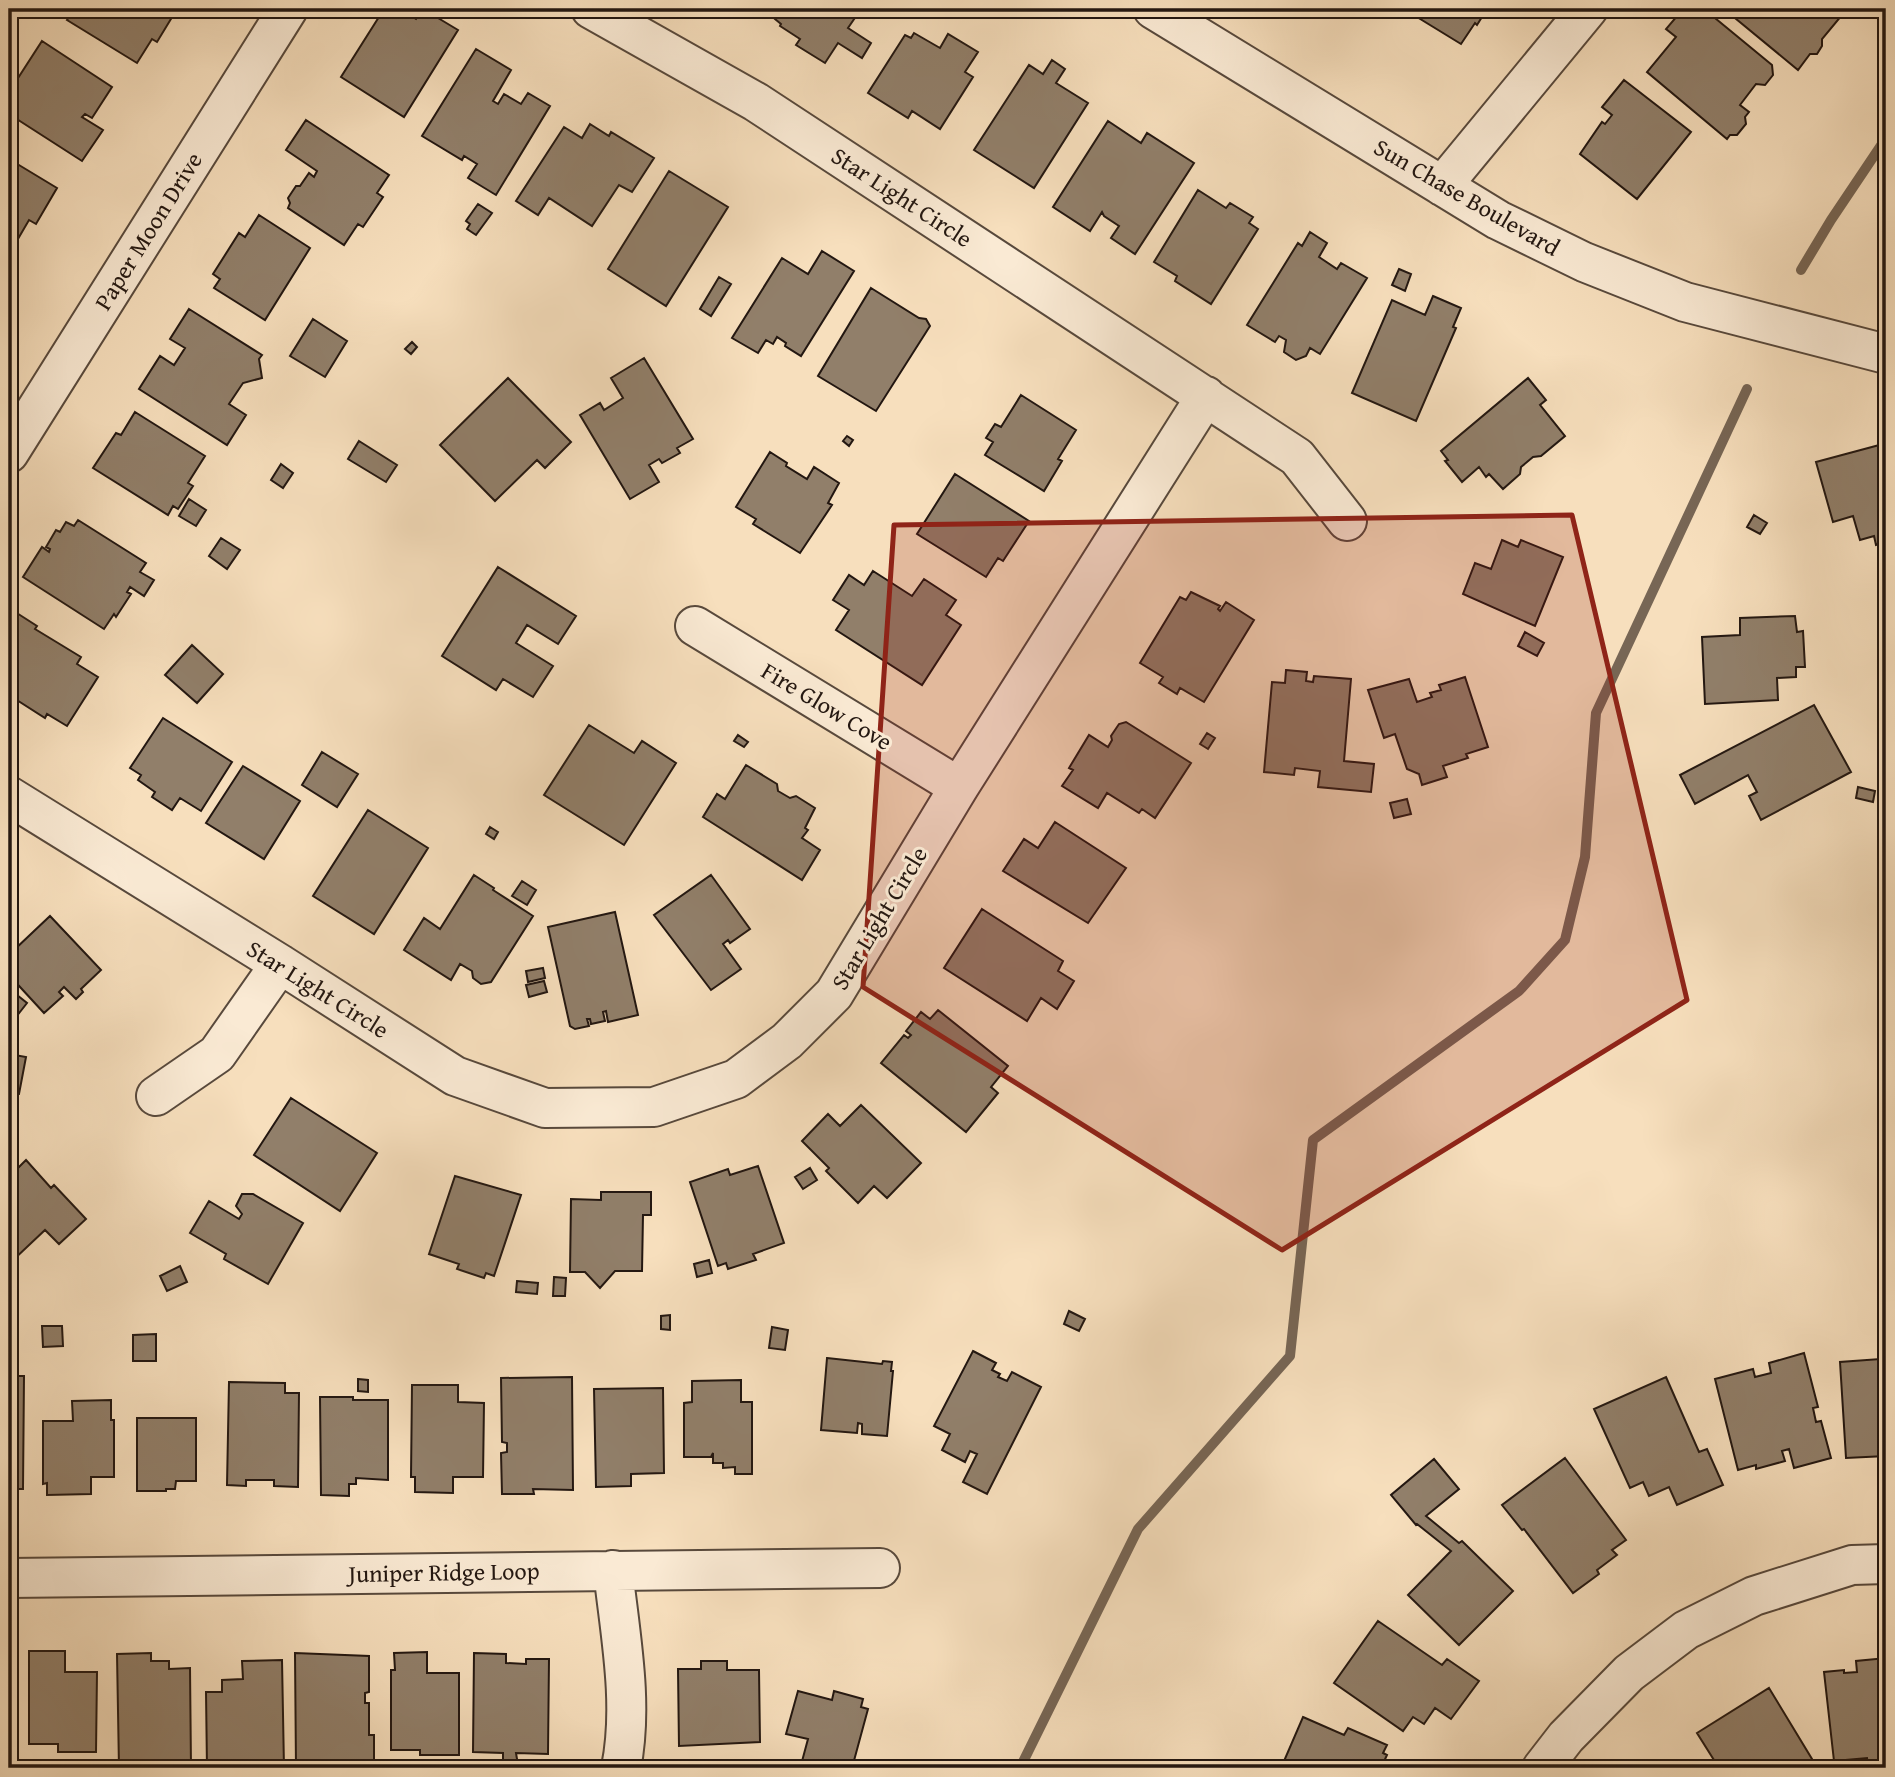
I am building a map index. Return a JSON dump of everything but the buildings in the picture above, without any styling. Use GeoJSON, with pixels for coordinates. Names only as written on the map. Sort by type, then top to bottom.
{"type":"FeatureCollection","features":[{"type":"Feature","properties":{"kind":"street","name":"Paper Moon Drive"},"geometry":{"type":"LineString","coordinates":[[9,453],[288,9]]}},
{"type":"Feature","properties":{"kind":"street","name":"Star Light Circle"},"geometry":{"type":"LineString","coordinates":[[591,9],[756,102],[1297,457],[1347,521]]}},
{"type":"Feature","properties":{"kind":"street","name":"Sun Chase Boulevard"},"geometry":{"type":"LineString","coordinates":[[1153,9],[1498,220],[1584,262],[1685,302],[1886,354]]}},
{"type":"Feature","properties":{"kind":"street"},"geometry":{"type":"LineString","coordinates":[[1442,186],[1588,9]]}},
{"type":"Feature","properties":{"kind":"street","name":"Star Light Circle"},"geometry":{"type":"LineString","coordinates":[[9,796],[455,1076],[545,1108],[654,1107],[736,1079],[787,1041],[834,995],[959,787],[1206,396]]}},
{"type":"Feature","properties":{"kind":"street","name":"Fire Glow Cove"},"geometry":{"type":"LineString","coordinates":[[695,626],[959,787]]}},
{"type":"Feature","properties":{"kind":"street"},"geometry":{"type":"LineString","coordinates":[[156,1096],[217,1054],[280,964]]}},
{"type":"Feature","properties":{"kind":"street"},"geometry":{"type":"LineString","coordinates":[[1542,1768],[1566,1737],[1629,1672],[1686,1630],[1754,1596],[1852,1565],[1886,1564]]}},
{"type":"Feature","properties":{"kind":"street","name":"Juniper Ridge Loop"},"geometry":{"type":"LineString","coordinates":[[9,1578],[880,1568]]}},
{"type":"Feature","properties":{"kind":"street"},"geometry":{"type":"LineString","coordinates":[[613,1570],[625,1684],[625,1750],[621,1768]]}},
{"type":"Feature","properties":{"kind":"highlighted area"},"geometry":{"type":"Polygon","coordinates":[[[1572,515],[1687,1000],[1282,1250],[863,987],[894,525],[1572,515]]]}},
{"type":"Feature","properties":{"kind":"waterway"},"geometry":{"type":"LineString","coordinates":[[1801,270],[1886,138]]}},
{"type":"Feature","properties":{"kind":"waterway"},"geometry":{"type":"LineString","coordinates":[[1020,1768],[1138,1529],[1290,1356],[1313,1140],[1519,991],[1565,940],[1585,857],[1596,713],[1747,389]]}}]}
